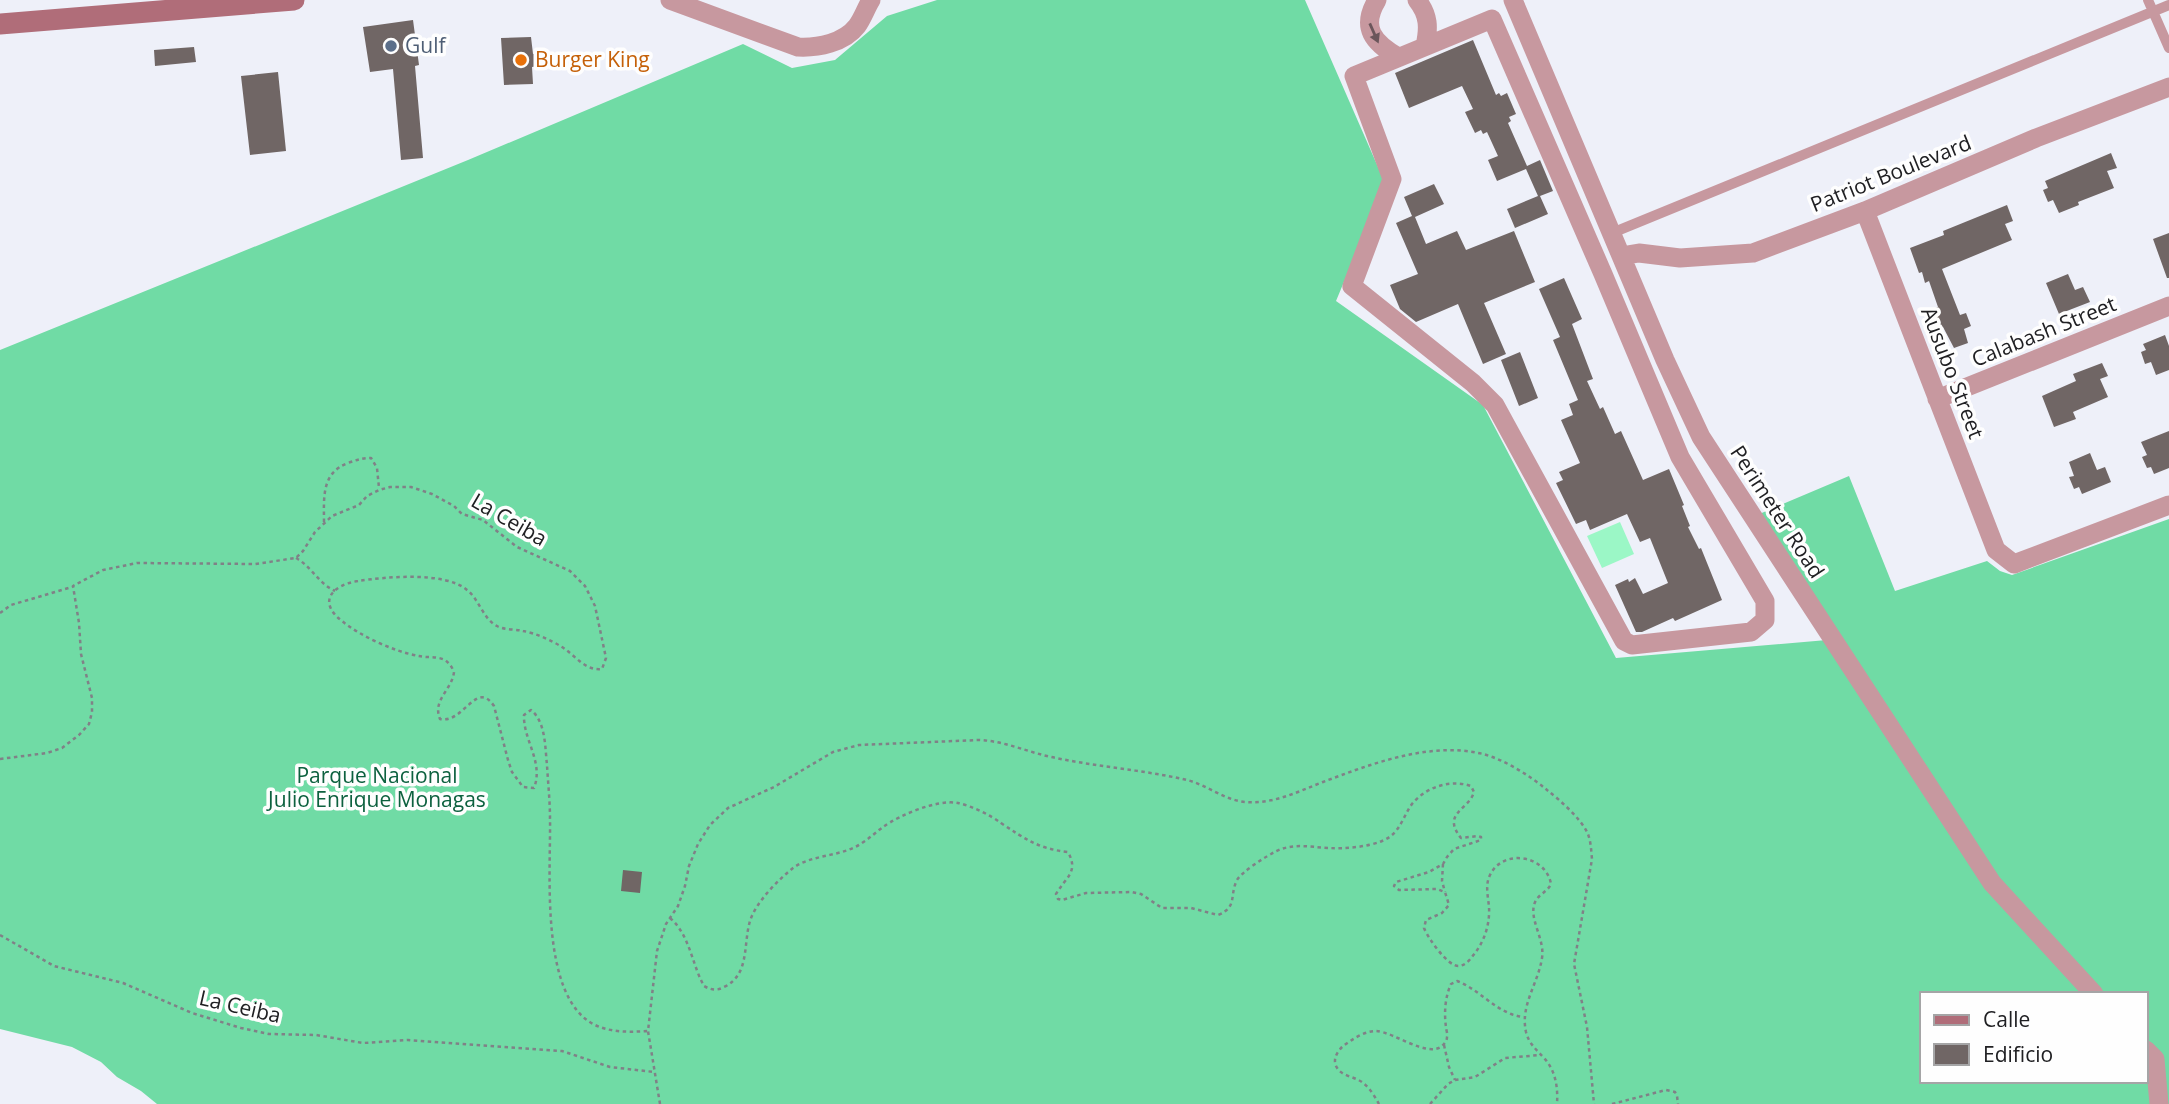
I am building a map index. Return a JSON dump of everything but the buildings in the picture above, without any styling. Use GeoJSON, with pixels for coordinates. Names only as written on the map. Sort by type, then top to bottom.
{"type":"FeatureCollection","features":[{"type":"Feature","properties":{"kind":"street"},"geometry":{"type":"LineString","coordinates":[[0,24],[294,0]]}},
{"type":"Feature","properties":{"kind":"street"},"geometry":{"type":"LineString","coordinates":[[670,0],[798,47],[815,48],[841,39],[856,27],[871,0]]}},
{"type":"Feature","properties":{"kind":"street"},"geometry":{"type":"LineString","coordinates":[[1377,0],[1369,19],[1370,29],[1379,45],[1398,58]]}},
{"type":"Feature","properties":{"kind":"street"},"geometry":{"type":"LineString","coordinates":[[1418,0],[1427,16],[1425,46]]}},
{"type":"Feature","properties":{"kind":"street","name":"Perimeter Road"},"geometry":{"type":"LineString","coordinates":[[1513,0],[1665,360],[1701,437],[1992,883],[2092,992]]}},
{"type":"Feature","properties":{"kind":"street"},"geometry":{"type":"LineString","coordinates":[[1492,19],[1680,457],[1765,601],[1765,620],[1751,632],[1632,645],[1624,641],[1495,405],[1473,383],[1352,286],[1392,179],[1354,76],[1425,46],[1492,19]]}},
{"type":"Feature","properties":{"kind":"street","name":"Patriot Boulevard"},"geometry":{"type":"LineString","coordinates":[[1621,256],[1639,253],[1680,258],[1753,253],[1865,211],[2036,138],[2169,87]]}},
{"type":"Feature","properties":{"kind":"street","name":"Ausubo Street"},"geometry":{"type":"LineString","coordinates":[[1865,211],[1996,550],[2014,564],[2169,505]]}},
{"type":"Feature","properties":{"kind":"street","name":"Calabash Street"},"geometry":{"type":"LineString","coordinates":[[1937,399],[2169,306]]}},
{"type":"Feature","properties":{"kind":"street"},"geometry":{"type":"LineString","coordinates":[[2148,1052],[2155,1059],[2159,1104]]}},
{"type":"Feature","properties":{"kind":"lane"},"geometry":{"type":"LineString","coordinates":[[2148,0],[2169,48]]}},
{"type":"Feature","properties":{"kind":"lane"},"geometry":{"type":"LineString","coordinates":[[1612,233],[2169,5]]}},
{"type":"Feature","properties":{"kind":"path"},"geometry":{"type":"LineString","coordinates":[[0,613],[19,602],[73,586],[103,570],[138,564],[255,564],[296,558],[324,522],[359,505],[379,489],[377,468],[371,458],[342,465],[330,474],[324,503],[324,522]]}},
{"type":"Feature","properties":{"kind":"path","name":"La Ceiba"},"geometry":{"type":"LineString","coordinates":[[335,591],[343,584],[394,578],[429,578],[457,584],[467,590],[490,621],[499,627],[529,632],[562,647],[594,670],[602,669],[605,664],[595,606],[585,586],[570,571],[517,547],[483,520],[463,514],[432,494],[411,487],[379,489]]}},
{"type":"Feature","properties":{"kind":"path"},"geometry":{"type":"LineString","coordinates":[[296,558],[309,568],[317,580],[335,591],[328,601],[332,614],[351,629],[406,653],[447,661],[454,672],[453,679],[438,702],[440,719],[450,719],[468,707],[475,698],[489,698],[494,706],[512,772],[523,787],[529,789],[534,788],[537,775],[524,715],[531,710],[535,712],[545,742],[549,793],[552,940],[563,984],[572,1003],[583,1017],[594,1024],[608,1030],[648,1031]]}},
{"type":"Feature","properties":{"kind":"path"},"geometry":{"type":"LineString","coordinates":[[0,759],[47,753],[62,748],[79,736],[89,724],[92,698],[82,661],[73,586]]}},
{"type":"Feature","properties":{"kind":"path"},"geometry":{"type":"LineString","coordinates":[[660,1104],[648,1031],[657,951],[666,924],[678,906],[698,844],[710,825],[728,808],[774,787],[841,749],[859,745],[997,741],[1051,757],[1190,781],[1243,802],[1269,802],[1352,772],[1394,759],[1427,753],[1458,751],[1484,755],[1516,769],[1563,803],[1587,831],[1591,859],[1574,964],[1587,1027],[1594,1104]]}},
{"type":"Feature","properties":{"kind":"path"},"geometry":{"type":"LineString","coordinates":[[670,918],[680,929],[704,986],[716,990],[723,988],[737,977],[741,970],[750,921],[755,912],[776,882],[796,866],[805,861],[852,849],[884,825],[917,810],[957,802],[998,821],[1033,844],[1068,852],[1073,860],[1073,867],[1056,894],[1058,899],[1086,893],[1132,892],[1141,894],[1162,908],[1191,908],[1218,915],[1229,910],[1234,890],[1243,873],[1270,854],[1294,846],[1331,848],[1381,842],[1392,836],[1413,804],[1427,791],[1456,782],[1471,786],[1474,792],[1471,800],[1461,806],[1456,814],[1456,832],[1461,838],[1478,836],[1481,839],[1454,849],[1443,864],[1429,872],[1396,882],[1394,886],[1399,890],[1437,889],[1445,892]]}},
{"type":"Feature","properties":{"kind":"path"},"geometry":{"type":"LineString","coordinates":[[1443,864],[1442,881],[1449,905],[1442,913],[1426,920],[1424,928],[1428,938],[1450,963],[1461,966],[1474,956],[1483,941],[1488,919],[1488,880],[1493,870],[1502,861],[1520,858],[1536,863],[1546,870],[1551,884],[1534,905],[1542,943],[1540,970],[1525,1007],[1524,1017],[1529,1042],[1542,1055],[1555,1076],[1557,1104]]}},
{"type":"Feature","properties":{"kind":"path","name":"La Ceiba"},"geometry":{"type":"LineString","coordinates":[[0,935],[54,966],[123,983],[219,1023],[269,1034],[316,1035],[363,1043],[408,1040],[562,1051],[610,1067],[654,1072]]}},
{"type":"Feature","properties":{"kind":"path"},"geometry":{"type":"LineString","coordinates":[[1455,1080],[1444,1045],[1447,1035],[1447,992],[1454,982],[1462,983],[1507,1013],[1524,1017]]}},
{"type":"Feature","properties":{"kind":"path"},"geometry":{"type":"LineString","coordinates":[[1379,1104],[1361,1081],[1346,1076],[1338,1069],[1335,1059],[1340,1049],[1367,1032],[1378,1031],[1430,1050],[1444,1045]]}},
{"type":"Feature","properties":{"kind":"path"},"geometry":{"type":"LineString","coordinates":[[1430,1104],[1444,1087],[1455,1080],[1475,1077],[1505,1058],[1542,1055]]}},
{"type":"Feature","properties":{"kind":"path"},"geometry":{"type":"LineString","coordinates":[[1612,1104],[1666,1090],[1675,1092],[1678,1104]]}},
{"type":"Feature","properties":{"kind":"green space","name":"Parque Nacional Julio Enrique Monagas"},"geometry":{"type":"Polygon","coordinates":[[[937,0],[1305,0],[1385,183],[1336,301],[1483,405],[1616,658],[1827,640],[1757,515],[1849,476],[1895,591],[1987,561],[2000,571],[2012,575],[2169,519],[2169,1104],[157,1104],[117,1077],[101,1062],[72,1047],[0,1029],[0,350],[468,160],[743,44],[792,68],[835,60],[887,16],[937,0]]]}},
{"type":"Feature","properties":{"kind":"green space"},"geometry":{"type":"Polygon","coordinates":[[[1620,522],[1634,554],[1602,568],[1587,536],[1620,522]]]}},
{"type":"Feature","properties":{"kind":"place","name":"Gulf"},"geometry":{"type":"Point","coordinates":[391,46]}},
{"type":"Feature","properties":{"kind":"place","name":"Burger King"},"geometry":{"type":"Point","coordinates":[521,60]}}]}
